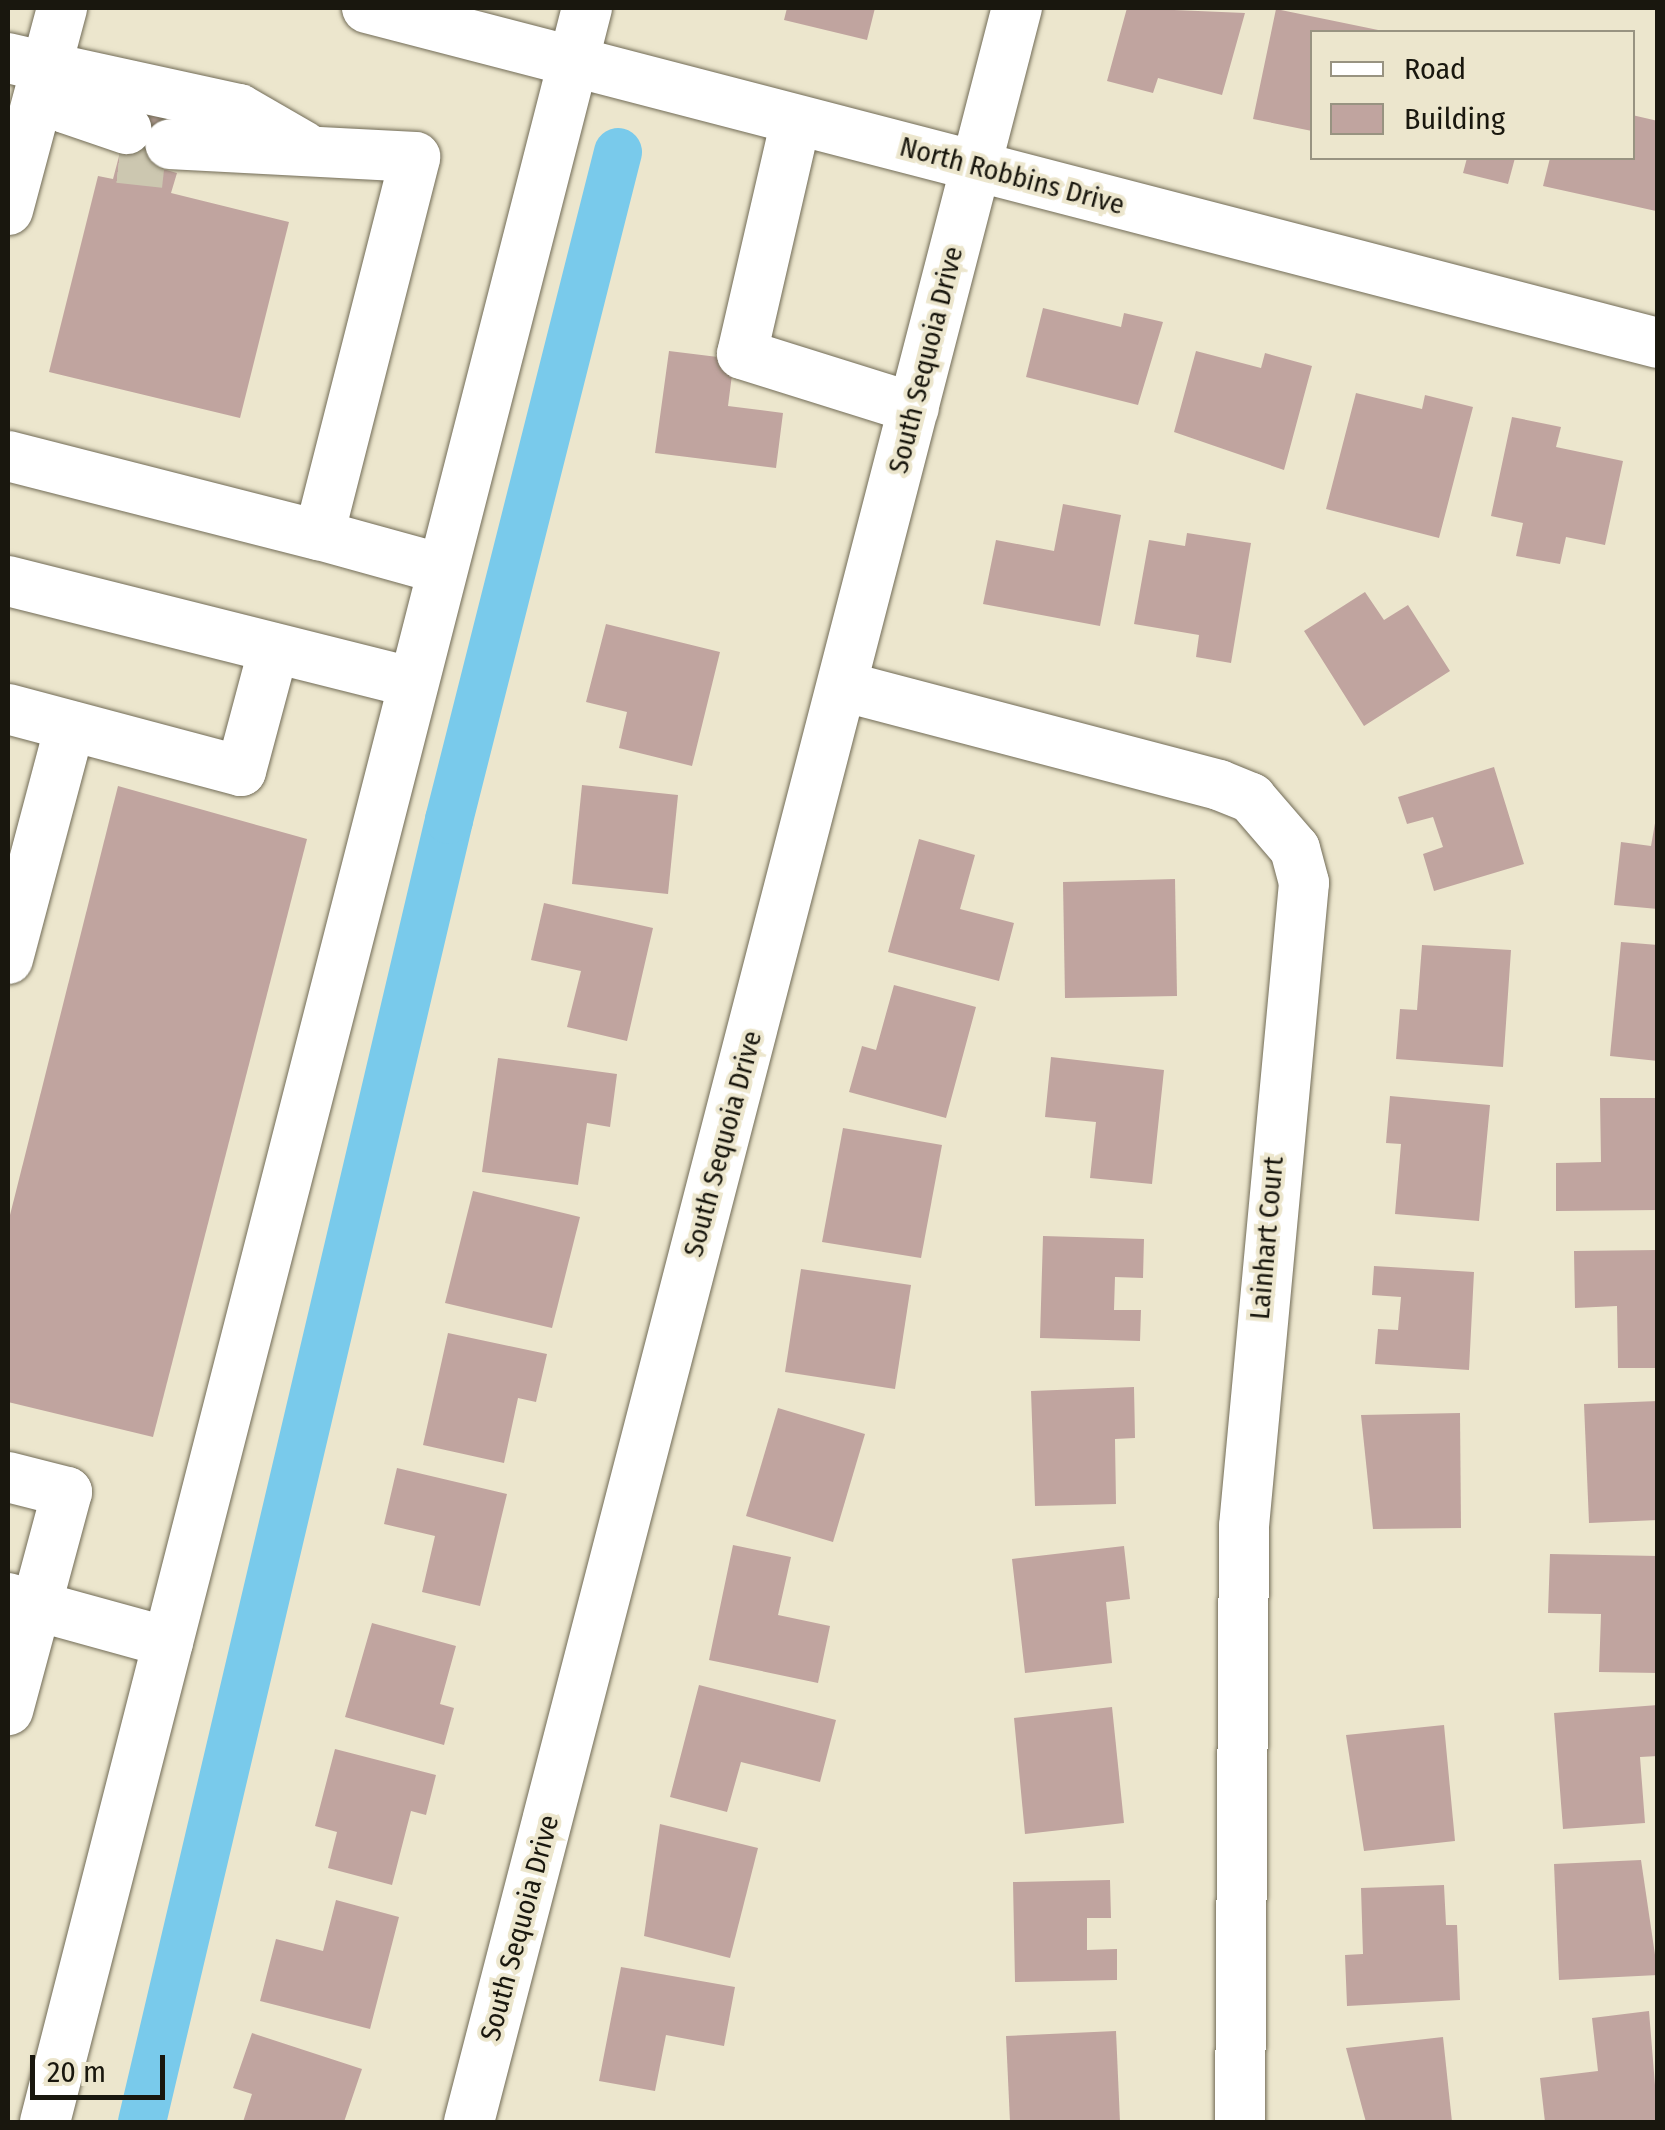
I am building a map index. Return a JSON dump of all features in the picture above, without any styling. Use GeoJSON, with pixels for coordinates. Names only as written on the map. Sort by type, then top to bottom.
{"type":"FeatureCollection","features":[{"type":"Feature","properties":{"kind":"street"},"geometry":{"type":"LineString","coordinates":[[8,210],[40,78],[62,8]]}},
{"type":"Feature","properties":{"kind":"street","name":"North Robbins Drive"},"geometry":{"type":"LineString","coordinates":[[368,8],[1658,343]]}},
{"type":"Feature","properties":{"kind":"street"},"geometry":{"type":"LineString","coordinates":[[45,2122],[576,60],[586,8]]}},
{"type":"Feature","properties":{"kind":"street","name":"South Sequoia Drive"},"geometry":{"type":"LineString","coordinates":[[469,2122],[1018,8]]}},
{"type":"Feature","properties":{"kind":"street"},"geometry":{"type":"LineString","coordinates":[[40,78],[145,149],[416,157],[318,534]]}},
{"type":"Feature","properties":{"kind":"street"},"geometry":{"type":"LineString","coordinates":[[40,78],[239,109],[312,151]]}},
{"type":"Feature","properties":{"kind":"street"},"geometry":{"type":"LineString","coordinates":[[796,120],[742,354],[914,408]]}},
{"type":"Feature","properties":{"kind":"street"},"geometry":{"type":"LineString","coordinates":[[8,456],[442,569]]}},
{"type":"Feature","properties":{"kind":"street"},"geometry":{"type":"LineString","coordinates":[[8,581],[413,683]]}},
{"type":"Feature","properties":{"kind":"street"},"geometry":{"type":"LineString","coordinates":[[8,709],[241,771],[274,648]]}},
{"type":"Feature","properties":{"kind":"street","name":"Lainhart Court"},"geometry":{"type":"LineString","coordinates":[[842,686],[1219,784],[1264,809],[1295,850],[1304,884],[1244,1526],[1240,2122]]}},
{"type":"Feature","properties":{"kind":"street"},"geometry":{"type":"LineString","coordinates":[[8,959],[70,726]]}},
{"type":"Feature","properties":{"kind":"street"},"geometry":{"type":"LineString","coordinates":[[8,1477],[67,1492],[22,1601],[8,1710]]}},
{"type":"Feature","properties":{"kind":"street"},"geometry":{"type":"LineString","coordinates":[[22,1601],[168,1642]]}},
{"type":"Feature","properties":{"kind":"building"},"geometry":{"type":"Polygon","coordinates":[[[787,8],[875,8],[867,40],[784,20],[787,8]]]}},
{"type":"Feature","properties":{"kind":"building"},"geometry":{"type":"Polygon","coordinates":[[[1127,8],[1245,13],[1222,95],[1158,78],[1153,93],[1107,81],[1127,8]]]}},
{"type":"Feature","properties":{"kind":"building"},"geometry":{"type":"Polygon","coordinates":[[[1276,9],[1378,30],[1310,30],[1310,131],[1253,119],[1276,9]]]}},
{"type":"Feature","properties":{"kind":"building"},"geometry":{"type":"Polygon","coordinates":[[[137,88],[182,101],[163,169],[177,173],[171,193],[289,222],[240,418],[49,372],[98,176],[113,179],[137,88]]]}},
{"type":"Feature","properties":{"kind":"building"},"geometry":{"type":"Polygon","coordinates":[[[1635,116],[1658,121],[1656,211],[1543,186],[1550,160],[1635,160],[1635,116]]]}},
{"type":"Feature","properties":{"kind":"building"},"geometry":{"type":"Polygon","coordinates":[[[1466,160],[1514,160],[1508,184],[1463,173],[1466,160]]]}},
{"type":"Feature","properties":{"kind":"building"},"geometry":{"type":"Polygon","coordinates":[[[1043,308],[1121,327],[1124,313],[1163,322],[1138,405],[1026,377],[1043,308]]]}},
{"type":"Feature","properties":{"kind":"building"},"geometry":{"type":"Polygon","coordinates":[[[669,351],[734,359],[728,406],[783,413],[776,468],[655,453],[669,351]]]}},
{"type":"Feature","properties":{"kind":"building"},"geometry":{"type":"Polygon","coordinates":[[[1196,351],[1261,368],[1265,353],[1312,366],[1284,470],[1174,432],[1196,351]]]}},
{"type":"Feature","properties":{"kind":"building"},"geometry":{"type":"Polygon","coordinates":[[[1356,393],[1422,409],[1425,395],[1473,407],[1439,538],[1326,509],[1356,393]]]}},
{"type":"Feature","properties":{"kind":"building"},"geometry":{"type":"Polygon","coordinates":[[[1512,417],[1561,427],[1556,447],[1623,461],[1605,545],[1566,537],[1560,564],[1516,556],[1523,523],[1491,516],[1512,417]]]}},
{"type":"Feature","properties":{"kind":"building"},"geometry":{"type":"Polygon","coordinates":[[[1063,504],[1121,515],[1100,626],[983,604],[996,540],[1054,551],[1063,504]]]}},
{"type":"Feature","properties":{"kind":"building"},"geometry":{"type":"Polygon","coordinates":[[[1187,533],[1251,543],[1231,663],[1196,657],[1199,635],[1134,624],[1149,540],[1185,546],[1187,533]]]}},
{"type":"Feature","properties":{"kind":"building"},"geometry":{"type":"Polygon","coordinates":[[[1365,592],[1384,620],[1408,605],[1450,671],[1364,726],[1304,631],[1365,592]]]}},
{"type":"Feature","properties":{"kind":"building"},"geometry":{"type":"Polygon","coordinates":[[[606,624],[720,652],[692,766],[619,748],[627,712],[586,702],[606,624]]]}},
{"type":"Feature","properties":{"kind":"building"},"geometry":{"type":"Polygon","coordinates":[[[1494,767],[1524,864],[1434,891],[1423,854],[1443,847],[1433,817],[1407,824],[1398,797],[1494,767]]]}},
{"type":"Feature","properties":{"kind":"building"},"geometry":{"type":"Polygon","coordinates":[[[582,785],[678,795],[668,894],[572,884],[582,785]]]}},
{"type":"Feature","properties":{"kind":"building"},"geometry":{"type":"Polygon","coordinates":[[[118,786],[307,839],[153,1437],[8,1402],[8,1223],[118,786]]]}},
{"type":"Feature","properties":{"kind":"building"},"geometry":{"type":"Polygon","coordinates":[[[1658,806],[1658,909],[1614,905],[1621,842],[1651,846],[1658,806]]]}},
{"type":"Feature","properties":{"kind":"building"},"geometry":{"type":"Polygon","coordinates":[[[919,839],[975,855],[960,909],[1014,923],[999,981],[888,952],[919,839]]]}},
{"type":"Feature","properties":{"kind":"building"},"geometry":{"type":"Polygon","coordinates":[[[1175,879],[1177,996],[1065,998],[1063,882],[1175,879]]]}},
{"type":"Feature","properties":{"kind":"building"},"geometry":{"type":"Polygon","coordinates":[[[544,903],[653,928],[627,1041],[567,1027],[581,971],[531,960],[544,903]]]}},
{"type":"Feature","properties":{"kind":"building"},"geometry":{"type":"Polygon","coordinates":[[[1621,942],[1658,945],[1658,1061],[1610,1056],[1621,942]]]}},
{"type":"Feature","properties":{"kind":"building"},"geometry":{"type":"Polygon","coordinates":[[[1422,945],[1511,950],[1503,1067],[1396,1059],[1400,1009],[1417,1010],[1422,945]]]}},
{"type":"Feature","properties":{"kind":"building"},"geometry":{"type":"Polygon","coordinates":[[[894,985],[976,1007],[946,1118],[849,1092],[862,1046],[876,1050],[894,985]]]}},
{"type":"Feature","properties":{"kind":"building"},"geometry":{"type":"Polygon","coordinates":[[[1051,1057],[1164,1070],[1152,1184],[1090,1178],[1096,1122],[1045,1117],[1051,1057]]]}},
{"type":"Feature","properties":{"kind":"building"},"geometry":{"type":"Polygon","coordinates":[[[498,1058],[617,1074],[610,1127],[587,1123],[578,1185],[482,1172],[498,1058]]]}},
{"type":"Feature","properties":{"kind":"building"},"geometry":{"type":"Polygon","coordinates":[[[1390,1096],[1490,1105],[1479,1221],[1395,1214],[1401,1144],[1386,1143],[1390,1096]]]}},
{"type":"Feature","properties":{"kind":"building"},"geometry":{"type":"Polygon","coordinates":[[[1600,1098],[1658,1098],[1658,1210],[1556,1211],[1556,1163],[1601,1162],[1600,1098]]]}},
{"type":"Feature","properties":{"kind":"building"},"geometry":{"type":"Polygon","coordinates":[[[843,1128],[942,1145],[921,1258],[822,1242],[843,1128]]]}},
{"type":"Feature","properties":{"kind":"building"},"geometry":{"type":"Polygon","coordinates":[[[473,1191],[580,1217],[552,1328],[445,1303],[473,1191]]]}},
{"type":"Feature","properties":{"kind":"building"},"geometry":{"type":"Polygon","coordinates":[[[1043,1236],[1144,1239],[1143,1278],[1115,1277],[1114,1310],[1141,1310],[1140,1341],[1040,1338],[1043,1236]]]}},
{"type":"Feature","properties":{"kind":"building"},"geometry":{"type":"Polygon","coordinates":[[[1658,1250],[1658,1368],[1618,1368],[1617,1306],[1575,1308],[1574,1251],[1658,1250]]]}},
{"type":"Feature","properties":{"kind":"building"},"geometry":{"type":"Polygon","coordinates":[[[1374,1266],[1474,1272],[1469,1370],[1375,1364],[1378,1329],[1398,1330],[1401,1297],[1372,1295],[1374,1266]]]}},
{"type":"Feature","properties":{"kind":"building"},"geometry":{"type":"Polygon","coordinates":[[[801,1269],[911,1285],[895,1389],[785,1372],[801,1269]]]}},
{"type":"Feature","properties":{"kind":"building"},"geometry":{"type":"Polygon","coordinates":[[[448,1333],[547,1354],[536,1402],[518,1398],[504,1463],[423,1445],[448,1333]]]}},
{"type":"Feature","properties":{"kind":"building"},"geometry":{"type":"Polygon","coordinates":[[[1134,1387],[1135,1438],[1115,1439],[1116,1504],[1035,1506],[1031,1391],[1134,1387]]]}},
{"type":"Feature","properties":{"kind":"building"},"geometry":{"type":"Polygon","coordinates":[[[1658,1401],[1658,1520],[1589,1523],[1584,1404],[1658,1401]]]}},
{"type":"Feature","properties":{"kind":"building"},"geometry":{"type":"Polygon","coordinates":[[[778,1408],[865,1434],[833,1542],[746,1516],[778,1408]]]}},
{"type":"Feature","properties":{"kind":"building"},"geometry":{"type":"Polygon","coordinates":[[[1460,1413],[1461,1528],[1373,1529],[1361,1415],[1460,1413]]]}},
{"type":"Feature","properties":{"kind":"building"},"geometry":{"type":"Polygon","coordinates":[[[397,1468],[507,1494],[480,1606],[422,1592],[435,1536],[384,1524],[397,1468]]]}},
{"type":"Feature","properties":{"kind":"building"},"geometry":{"type":"Polygon","coordinates":[[[733,1545],[791,1557],[778,1615],[830,1626],[818,1683],[709,1660],[733,1545]]]}},
{"type":"Feature","properties":{"kind":"building"},"geometry":{"type":"Polygon","coordinates":[[[1124,1546],[1130,1599],[1106,1602],[1112,1663],[1025,1673],[1012,1559],[1124,1546]]]}},
{"type":"Feature","properties":{"kind":"building"},"geometry":{"type":"Polygon","coordinates":[[[1550,1554],[1658,1556],[1658,1673],[1599,1672],[1601,1614],[1548,1613],[1550,1554]]]}},
{"type":"Feature","properties":{"kind":"building"},"geometry":{"type":"Polygon","coordinates":[[[372,1623],[456,1646],[440,1704],[454,1708],[444,1745],[345,1717],[372,1623]]]}},
{"type":"Feature","properties":{"kind":"building"},"geometry":{"type":"Polygon","coordinates":[[[699,1685],[836,1720],[820,1782],[741,1762],[727,1812],[670,1797],[699,1685]]]}},
{"type":"Feature","properties":{"kind":"building"},"geometry":{"type":"Polygon","coordinates":[[[1658,1705],[1658,1756],[1640,1757],[1645,1823],[1563,1829],[1554,1713],[1658,1705]]]}},
{"type":"Feature","properties":{"kind":"building"},"geometry":{"type":"Polygon","coordinates":[[[1112,1707],[1124,1823],[1025,1834],[1014,1718],[1112,1707]]]}},
{"type":"Feature","properties":{"kind":"building"},"geometry":{"type":"Polygon","coordinates":[[[1444,1725],[1455,1841],[1364,1851],[1346,1735],[1444,1725]]]}},
{"type":"Feature","properties":{"kind":"building"},"geometry":{"type":"Polygon","coordinates":[[[335,1749],[436,1775],[426,1815],[411,1811],[392,1885],[328,1868],[337,1832],[315,1826],[335,1749]]]}},
{"type":"Feature","properties":{"kind":"building"},"geometry":{"type":"Polygon","coordinates":[[[660,1824],[758,1848],[730,1958],[644,1936],[660,1824]]]}},
{"type":"Feature","properties":{"kind":"building"},"geometry":{"type":"Polygon","coordinates":[[[1641,1860],[1658,1975],[1559,1980],[1554,1864],[1641,1860]]]}},
{"type":"Feature","properties":{"kind":"building"},"geometry":{"type":"Polygon","coordinates":[[[1110,1880],[1111,1918],[1087,1918],[1087,1950],[1117,1949],[1117,1980],[1015,1982],[1013,1882],[1110,1880]]]}},
{"type":"Feature","properties":{"kind":"building"},"geometry":{"type":"Polygon","coordinates":[[[1444,1885],[1446,1925],[1457,1925],[1460,2000],[1347,2006],[1345,1955],[1363,1954],[1361,1888],[1444,1885]]]}},
{"type":"Feature","properties":{"kind":"building"},"geometry":{"type":"Polygon","coordinates":[[[336,1900],[399,1917],[370,2029],[260,2001],[276,1939],[323,1951],[336,1900]]]}},
{"type":"Feature","properties":{"kind":"building"},"geometry":{"type":"Polygon","coordinates":[[[621,1967],[735,1987],[724,2046],[666,2035],[655,2091],[599,2081],[621,1967]]]}},
{"type":"Feature","properties":{"kind":"building"},"geometry":{"type":"Polygon","coordinates":[[[1649,2011],[1658,2122],[1545,2122],[1540,2078],[1598,2071],[1592,2018],[1649,2011]]]}},
{"type":"Feature","properties":{"kind":"building"},"geometry":{"type":"Polygon","coordinates":[[[1116,2031],[1120,2122],[1010,2122],[1006,2036],[1116,2031]]]}},
{"type":"Feature","properties":{"kind":"building"},"geometry":{"type":"Polygon","coordinates":[[[252,2033],[362,2069],[344,2122],[243,2122],[252,2094],[233,2088],[252,2033]]]}},
{"type":"Feature","properties":{"kind":"building"},"geometry":{"type":"Polygon","coordinates":[[[1443,2037],[1452,2122],[1366,2122],[1346,2048],[1443,2037]]]}},
{"type":"Feature","properties":{"kind":"waterway"},"geometry":{"type":"LineString","coordinates":[[142,2122],[449,820],[618,152]]}},
{"type":"Feature","properties":{"kind":"tunnel"},"geometry":{"type":"LineString","coordinates":[[119,158],[165,163]]}}]}
